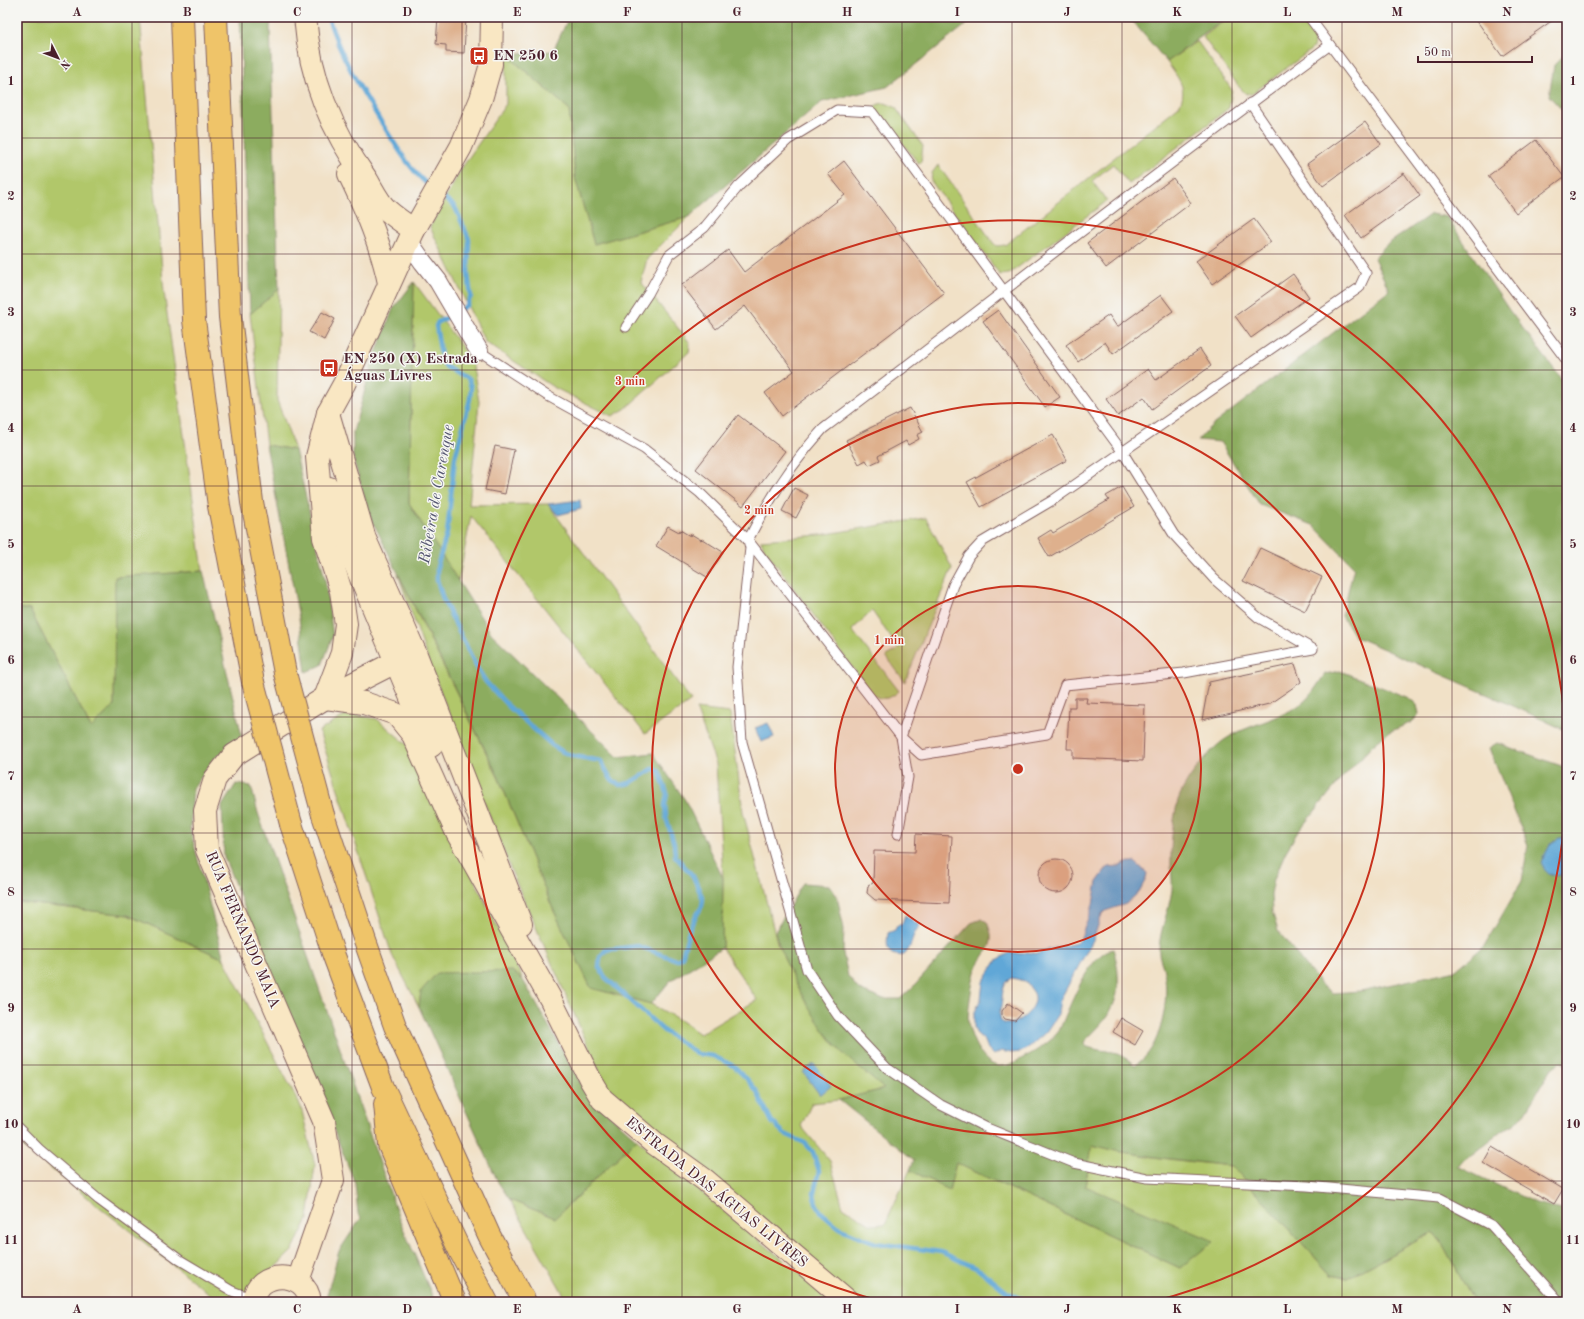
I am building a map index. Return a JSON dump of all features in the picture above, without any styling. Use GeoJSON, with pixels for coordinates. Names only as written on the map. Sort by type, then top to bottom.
{"type":"FeatureCollection","features":[{"type":"Feature","properties":{"kind":"highway"},"geometry":{"type":"LineString","coordinates":[[182,17],[194,320],[219,506],[254,682],[291,824],[334,956],[383,1087],[460,1251],[487,1302]]}},
{"type":"Feature","properties":{"kind":"highway"},"geometry":{"type":"LineString","coordinates":[[216,17],[230,318],[252,502],[285,673],[323,815],[395,1026],[489,1235],[525,1302]]}},
{"type":"Feature","properties":{"kind":"highway"},"geometry":{"type":"LineString","coordinates":[[383,1087],[389,1145],[455,1302]]}},
{"type":"Feature","properties":{"kind":"main road"},"geometry":{"type":"LineString","coordinates":[[305,17],[306,35],[316,82],[332,134],[375,233],[384,260],[389,283]]}},
{"type":"Feature","properties":{"kind":"main road"},"geometry":{"type":"LineString","coordinates":[[492,17],[491,64],[481,99],[461,147],[410,241],[389,283],[344,384],[328,413],[317,457],[324,538],[342,591],[346,624],[342,654],[325,698],[364,703],[396,714],[413,735],[457,833],[550,998]]}},
{"type":"Feature","properties":{"kind":"main road"},"geometry":{"type":"LineString","coordinates":[[316,82],[336,129],[361,173],[410,241]]}},
{"type":"Feature","properties":{"kind":"main road"},"geometry":{"type":"LineString","coordinates":[[375,233],[410,241]]}},
{"type":"Feature","properties":{"kind":"main road"},"geometry":{"type":"LineString","coordinates":[[328,413],[365,539],[415,652],[550,998]]}},
{"type":"Feature","properties":{"kind":"main road"},"geometry":{"type":"LineString","coordinates":[[328,413],[326,468],[331,496],[345,540],[502,912]]}},
{"type":"Feature","properties":{"kind":"main road","name":"RUA FERNANDO MAIA"},"geometry":{"type":"LineString","coordinates":[[298,1282],[333,1180],[324,1121],[207,850],[205,811],[215,779],[234,755],[325,698],[415,652]]}},
{"type":"Feature","properties":{"kind":"main road","name":"ESTRADA DAS ÁGUAS LIVRES"},"geometry":{"type":"LineString","coordinates":[[550,998],[590,1079],[602,1099],[656,1144],[705,1180],[849,1302]]}},
{"type":"Feature","properties":{"kind":"main road"},"geometry":{"type":"LineString","coordinates":[[253,1300],[256,1290],[263,1283],[271,1278],[280,1276],[290,1277],[298,1282],[305,1289],[310,1302]]}},
{"type":"Feature","properties":{"kind":"street"},"geometry":{"type":"LineString","coordinates":[[410,241],[423,262],[438,281],[479,351]]}},
{"type":"Feature","properties":{"kind":"lane"},"geometry":{"type":"LineString","coordinates":[[1309,17],[1567,361]]}},
{"type":"Feature","properties":{"kind":"lane"},"geometry":{"type":"LineString","coordinates":[[1330,45],[1250,103],[823,429],[801,453],[779,483],[748,540],[750,548],[737,667],[742,742],[807,970],[838,1016],[887,1068],[948,1108],[987,1128],[1074,1163],[1147,1178],[1307,1186],[1438,1198],[1491,1225],[1560,1302]]}},
{"type":"Feature","properties":{"kind":"lane"},"geometry":{"type":"LineString","coordinates":[[898,834],[908,777],[901,737],[953,585],[969,556],[982,542],[1053,500],[1358,288],[1366,273],[1360,261],[1250,103]]}},
{"type":"Feature","properties":{"kind":"lane"},"geometry":{"type":"LineString","coordinates":[[479,351],[546,395],[644,449],[700,493],[748,540],[901,737],[921,755],[1047,734],[1065,685],[1184,673],[1313,649],[1259,618],[1214,579],[1174,535],[1122,451],[872,112],[837,110],[788,140],[739,186],[704,228],[669,255],[648,294],[626,328]]}},
{"type":"Feature","properties":{"kind":"lane"},"geometry":{"type":"LineString","coordinates":[[17,1127],[45,1154],[99,1200],[124,1219],[180,1260],[232,1291],[253,1300]]}},
{"type":"Feature","properties":{"kind":"green space"},"geometry":{"type":"Polygon","coordinates":[[[17,17],[140,17],[164,292],[203,571],[116,577],[114,706],[91,728],[30,610],[17,608],[17,17]]]}},
{"type":"Feature","properties":{"kind":"green space"},"geometry":{"type":"Polygon","coordinates":[[[240,17],[272,17],[270,26],[279,289],[250,314],[240,17]]]}},
{"type":"Feature","properties":{"kind":"green space"},"geometry":{"type":"Polygon","coordinates":[[[569,17],[976,17],[887,87],[822,102],[689,217],[594,244],[575,177],[569,109],[506,54],[553,51],[569,17]]]}},
{"type":"Feature","properties":{"kind":"green space"},"geometry":{"type":"Polygon","coordinates":[[[1129,17],[1219,17],[1222,21],[1167,62],[1129,17]]]}},
{"type":"Feature","properties":{"kind":"green space"},"geometry":{"type":"Polygon","coordinates":[[[1219,17],[1299,17],[1311,32],[1314,45],[1312,49],[1252,94],[1246,94],[1203,37],[1222,22],[1219,17]]]}},
{"type":"Feature","properties":{"kind":"green space"},"geometry":{"type":"Polygon","coordinates":[[[1197,41],[1232,90],[1229,108],[1129,184],[1113,164],[1092,181],[1107,201],[1009,274],[1000,275],[931,181],[932,173],[938,165],[994,244],[997,246],[1005,245],[1179,106],[1183,94],[1182,88],[1178,78],[1167,62],[1197,41]]]}},
{"type":"Feature","properties":{"kind":"green space"},"geometry":{"type":"Polygon","coordinates":[[[1567,52],[1567,115],[1549,96],[1554,65],[1567,52]]]}},
{"type":"Feature","properties":{"kind":"green space"},"geometry":{"type":"Polygon","coordinates":[[[506,54],[569,109],[575,177],[594,244],[689,217],[647,259],[641,282],[690,343],[689,352],[625,409],[612,416],[553,387],[485,342],[430,227],[463,166],[506,104],[506,54]]]}},
{"type":"Feature","properties":{"kind":"green space"},"geometry":{"type":"Polygon","coordinates":[[[885,103],[895,107],[923,146],[921,162],[918,163],[885,120],[874,110],[875,106],[885,103]]]}},
{"type":"Feature","properties":{"kind":"green space"},"geometry":{"type":"Polygon","coordinates":[[[1431,214],[1447,217],[1509,310],[1567,386],[1567,731],[1354,636],[1342,616],[1354,567],[1313,525],[1260,505],[1220,442],[1198,440],[1210,427],[1389,290],[1374,258],[1385,246],[1431,214]]]}},
{"type":"Feature","properties":{"kind":"green space"},"geometry":{"type":"Polygon","coordinates":[[[414,282],[472,361],[479,402],[469,505],[548,504],[691,701],[645,734],[471,516],[458,583],[409,503],[414,282]]]}},
{"type":"Feature","properties":{"kind":"green space"},"geometry":{"type":"Polygon","coordinates":[[[414,282],[409,503],[491,633],[618,757],[653,753],[685,800],[723,878],[722,948],[670,981],[651,1004],[591,988],[553,909],[498,776],[369,514],[353,458],[353,432],[373,361],[393,309],[414,282]]]}},
{"type":"Feature","properties":{"kind":"green space"},"geometry":{"type":"Polygon","coordinates":[[[279,289],[277,400],[295,450],[266,445],[250,314],[279,289]]]}},
{"type":"Feature","properties":{"kind":"green space"},"geometry":{"type":"Polygon","coordinates":[[[266,445],[295,450],[325,579],[333,636],[322,665],[306,672],[299,618],[266,445]]]}},
{"type":"Feature","properties":{"kind":"green space"},"geometry":{"type":"Polygon","coordinates":[[[926,518],[952,568],[905,682],[886,656],[899,649],[872,611],[852,630],[899,691],[893,696],[880,698],[872,694],[764,548],[761,540],[820,535],[926,518]]]}},
{"type":"Feature","properties":{"kind":"green space"},"geometry":{"type":"Polygon","coordinates":[[[203,571],[242,736],[212,761],[193,789],[190,829],[224,959],[128,915],[17,902],[17,608],[30,610],[91,728],[114,706],[115,577],[203,571]]]}},
{"type":"Feature","properties":{"kind":"green space"},"geometry":{"type":"Polygon","coordinates":[[[398,574],[499,779],[553,909],[591,988],[651,1004],[678,1019],[700,1034],[757,1000],[722,948],[723,878],[716,764],[696,709],[730,713],[743,812],[778,946],[836,1046],[885,1089],[839,1100],[812,1103],[801,1126],[830,1161],[843,1207],[871,1225],[885,1224],[910,1170],[949,1190],[956,1163],[1180,1268],[1085,1186],[1092,1145],[1144,1156],[1232,1166],[1331,1275],[1348,1278],[1433,1232],[1442,1243],[1474,1302],[857,1302],[612,1100],[513,875],[428,660],[398,574]]]}},
{"type":"Feature","properties":{"kind":"green space"},"geometry":{"type":"Polygon","coordinates":[[[1340,671],[1409,698],[1417,705],[1419,715],[1412,722],[1389,732],[1372,746],[1342,778],[1297,833],[1285,853],[1274,879],[1271,894],[1272,911],[1278,931],[1322,986],[1333,993],[1361,991],[1456,970],[1484,946],[1522,881],[1528,845],[1489,748],[1497,743],[1567,768],[1567,1064],[1560,1062],[1552,1068],[1523,1115],[1516,1123],[1502,1131],[1457,1166],[1535,1203],[1562,1209],[1567,1205],[1567,1302],[1474,1302],[1442,1243],[1433,1232],[1348,1278],[1331,1275],[1232,1166],[1162,1158],[1116,1151],[1092,1145],[1085,1186],[1214,1241],[1180,1268],[956,1163],[949,1190],[910,1170],[914,1160],[839,1100],[884,1089],[847,1058],[827,1035],[800,992],[779,945],[775,932],[803,883],[829,885],[837,896],[844,929],[843,953],[848,976],[859,990],[881,999],[900,999],[916,984],[971,923],[982,919],[987,922],[991,934],[991,942],[975,972],[970,996],[968,1021],[971,1035],[983,1057],[995,1065],[1002,1066],[1011,1064],[1030,1054],[1046,1044],[1055,1036],[1059,1031],[1080,984],[1088,971],[1096,960],[1104,953],[1113,949],[1118,973],[1116,998],[1107,1017],[1084,1042],[1085,1046],[1119,1054],[1135,1065],[1144,1058],[1151,1048],[1162,1024],[1166,996],[1166,983],[1159,955],[1159,949],[1161,934],[1172,890],[1171,858],[1174,820],[1178,800],[1188,780],[1203,760],[1224,740],[1245,729],[1290,711],[1310,696],[1325,674],[1340,671]]]}},
{"type":"Feature","properties":{"kind":"green space"},"geometry":{"type":"Polygon","coordinates":[[[348,714],[377,719],[410,747],[523,980],[512,971],[421,991],[419,1007],[392,955],[319,731],[348,714]]]}},
{"type":"Feature","properties":{"kind":"green space"},"geometry":{"type":"Polygon","coordinates":[[[236,784],[251,786],[258,813],[400,1221],[435,1302],[325,1302],[339,1251],[361,1218],[358,1214],[355,1183],[224,857],[222,806],[236,784]]]}},
{"type":"Feature","properties":{"kind":"green space"},"geometry":{"type":"Polygon","coordinates":[[[17,902],[128,915],[224,959],[301,1107],[315,1165],[308,1219],[292,1251],[239,1302],[220,1302],[17,1142],[17,902]]]}},
{"type":"Feature","properties":{"kind":"green space"},"geometry":{"type":"Polygon","coordinates":[[[512,971],[523,980],[588,1096],[637,1139],[555,1218],[510,1200],[498,1182],[419,1007],[421,991],[437,973],[512,971]]]}},
{"type":"Feature","properties":{"kind":"green space"},"geometry":{"type":"Polygon","coordinates":[[[637,1139],[834,1302],[568,1302],[510,1200],[555,1218],[637,1139]]]}},
{"type":"Feature","properties":{"kind":"water"},"geometry":{"type":"Polygon","coordinates":[[[580,500],[581,509],[558,515],[548,504],[580,500]]]}},
{"type":"Feature","properties":{"kind":"water"},"geometry":{"type":"Polygon","coordinates":[[[768,723],[774,737],[761,742],[755,728],[768,723]]]}},
{"type":"Feature","properties":{"kind":"water"},"geometry":{"type":"Polygon","coordinates":[[[1559,838],[1564,838],[1567,841],[1566,870],[1563,874],[1555,876],[1545,870],[1541,862],[1551,843],[1559,838]]]}},
{"type":"Feature","properties":{"kind":"water"},"geometry":{"type":"Polygon","coordinates":[[[1129,862],[1135,862],[1147,873],[1146,879],[1139,892],[1126,904],[1105,911],[1102,914],[1093,940],[1060,1000],[1058,1014],[1046,1032],[1028,1048],[1021,1052],[1011,1053],[1001,1051],[994,1055],[988,1049],[985,1041],[976,1033],[974,1027],[974,1014],[981,999],[983,982],[997,960],[1011,952],[1021,954],[1027,952],[1038,954],[1041,951],[1077,943],[1080,940],[1093,904],[1097,882],[1108,867],[1119,866],[1129,862]],[[1012,978],[1005,984],[1000,1013],[1002,1022],[1007,1024],[1013,1023],[1026,1016],[1031,1010],[1035,995],[1025,981],[1012,978]]]}},
{"type":"Feature","properties":{"kind":"water"},"geometry":{"type":"Polygon","coordinates":[[[905,915],[919,925],[919,927],[916,930],[909,949],[901,956],[890,953],[887,940],[888,933],[895,930],[897,926],[902,924],[905,915]]]}},
{"type":"Feature","properties":{"kind":"water"},"geometry":{"type":"Polygon","coordinates":[[[814,1064],[831,1086],[820,1095],[803,1072],[814,1064]]]}},
{"type":"Feature","properties":{"kind":"building"},"geometry":{"type":"Polygon","coordinates":[[[438,17],[466,17],[464,53],[446,52],[446,45],[436,44],[438,17]]]}},
{"type":"Feature","properties":{"kind":"building"},"geometry":{"type":"Polygon","coordinates":[[[1474,17],[1557,17],[1502,56],[1474,17]]]}},
{"type":"Feature","properties":{"kind":"building"},"geometry":{"type":"Polygon","coordinates":[[[1365,122],[1381,144],[1323,186],[1307,164],[1365,122]]]}},
{"type":"Feature","properties":{"kind":"building"},"geometry":{"type":"Polygon","coordinates":[[[1536,140],[1564,177],[1516,213],[1488,176],[1536,140]]]}},
{"type":"Feature","properties":{"kind":"building"},"geometry":{"type":"Polygon","coordinates":[[[844,161],[944,293],[782,416],[765,393],[794,371],[745,306],[716,329],[682,285],[728,250],[744,272],[845,195],[828,174],[844,161]]]}},
{"type":"Feature","properties":{"kind":"building"},"geometry":{"type":"Polygon","coordinates":[[[1404,173],[1420,196],[1361,238],[1345,215],[1404,173]]]}},
{"type":"Feature","properties":{"kind":"building"},"geometry":{"type":"Polygon","coordinates":[[[1173,178],[1191,203],[1106,268],[1087,243],[1173,178]]]}},
{"type":"Feature","properties":{"kind":"building"},"geometry":{"type":"Polygon","coordinates":[[[1254,219],[1271,242],[1212,284],[1196,261],[1254,219]]]}},
{"type":"Feature","properties":{"kind":"building"},"geometry":{"type":"Polygon","coordinates":[[[1293,274],[1309,297],[1251,338],[1235,316],[1293,274]]]}},
{"type":"Feature","properties":{"kind":"building"},"geometry":{"type":"Polygon","coordinates":[[[1161,295],[1173,311],[1113,354],[1105,342],[1078,362],[1066,345],[1109,315],[1117,327],[1161,295]]]}},
{"type":"Feature","properties":{"kind":"building"},"geometry":{"type":"Polygon","coordinates":[[[998,310],[1060,397],[1045,407],[983,321],[998,310]]]}},
{"type":"Feature","properties":{"kind":"building"},"geometry":{"type":"Polygon","coordinates":[[[322,312],[335,319],[324,340],[309,332],[322,312]]]}},
{"type":"Feature","properties":{"kind":"building"},"geometry":{"type":"Polygon","coordinates":[[[1200,349],[1211,366],[1152,409],[1144,397],[1118,416],[1106,399],[1148,369],[1156,380],[1200,349]]]}},
{"type":"Feature","properties":{"kind":"building"},"geometry":{"type":"Polygon","coordinates":[[[910,408],[923,432],[917,435],[919,439],[908,445],[906,441],[878,456],[880,460],[869,465],[866,460],[859,464],[846,440],[910,408]]]}},
{"type":"Feature","properties":{"kind":"building"},"geometry":{"type":"Polygon","coordinates":[[[738,415],[785,451],[743,506],[696,469],[738,415]]]}},
{"type":"Feature","properties":{"kind":"building"},"geometry":{"type":"Polygon","coordinates":[[[1053,435],[1067,460],[981,507],[967,482],[1053,435]]]}},
{"type":"Feature","properties":{"kind":"building"},"geometry":{"type":"Polygon","coordinates":[[[495,446],[514,450],[505,494],[485,490],[495,446]]]}},
{"type":"Feature","properties":{"kind":"building"},"geometry":{"type":"Polygon","coordinates":[[[1122,487],[1134,507],[1049,557],[1038,538],[1051,530],[1053,533],[1109,500],[1106,496],[1122,487]]]}},
{"type":"Feature","properties":{"kind":"building"},"geometry":{"type":"Polygon","coordinates":[[[794,488],[808,495],[796,518],[782,511],[794,488]]]}},
{"type":"Feature","properties":{"kind":"building"},"geometry":{"type":"Polygon","coordinates":[[[668,526],[679,532],[680,530],[690,536],[691,534],[701,540],[702,539],[723,552],[707,577],[656,546],[668,526]]]}},
{"type":"Feature","properties":{"kind":"building"},"geometry":{"type":"Polygon","coordinates":[[[1260,548],[1322,577],[1305,611],[1243,581],[1260,548]]]}},
{"type":"Feature","properties":{"kind":"building"},"geometry":{"type":"Polygon","coordinates":[[[1295,664],[1301,682],[1269,704],[1202,720],[1209,682],[1295,664]]]}},
{"type":"Feature","properties":{"kind":"building"},"geometry":{"type":"Polygon","coordinates":[[[1075,698],[1087,698],[1086,703],[1145,705],[1143,761],[1073,758],[1073,749],[1067,749],[1069,707],[1075,707],[1075,698]]]}},
{"type":"Feature","properties":{"kind":"building"},"geometry":{"type":"Polygon","coordinates":[[[916,834],[952,836],[949,903],[875,900],[867,893],[868,886],[873,883],[874,851],[915,852],[916,834]]]}},
{"type":"Feature","properties":{"kind":"building"},"geometry":{"type":"Polygon","coordinates":[[[1056,859],[1068,864],[1073,876],[1068,888],[1056,893],[1044,888],[1039,876],[1044,864],[1056,859]]]}},
{"type":"Feature","properties":{"kind":"building"},"geometry":{"type":"Polygon","coordinates":[[[1008,1003],[1022,1013],[1015,1021],[1005,1019],[1002,1015],[1002,1011],[1008,1003]]]}},
{"type":"Feature","properties":{"kind":"building"},"geometry":{"type":"Polygon","coordinates":[[[1121,1018],[1143,1031],[1135,1045],[1113,1032],[1121,1018]]]}},
{"type":"Feature","properties":{"kind":"building"},"geometry":{"type":"Polygon","coordinates":[[[1492,1147],[1563,1189],[1554,1204],[1483,1163],[1492,1147]]]}},
{"type":"Feature","properties":{"kind":"waterway","name":"Ribeira de Carenque"},"geometry":{"type":"LineString","coordinates":[[328,17],[333,33],[354,77],[397,148],[419,176],[432,188]]}},
{"type":"Feature","properties":{"kind":"waterway","name":"Ribeira de Carenque"},"geometry":{"type":"LineString","coordinates":[[441,195],[455,207],[469,239],[468,274],[471,296],[467,305],[459,311]]}},
{"type":"Feature","properties":{"kind":"waterway","name":"Ribeira de Carenque"},"geometry":{"type":"LineString","coordinates":[[453,315],[438,322],[436,326],[442,362],[446,367],[468,379],[471,387],[470,399],[455,458],[447,533],[437,567],[437,580],[443,599],[477,668],[486,682],[508,706],[552,745],[573,756],[601,761],[611,779],[620,785],[630,783],[654,768],[659,771],[667,793],[665,805],[666,817],[674,844],[675,856],[693,876],[703,899],[702,906],[690,927],[682,957],[677,960],[638,946],[606,950],[600,957],[599,967],[605,977],[664,1031],[698,1054],[713,1056],[734,1066],[747,1079],[756,1090],[772,1122],[785,1134],[805,1143],[813,1152],[819,1171],[814,1193],[816,1203],[821,1212],[841,1229],[876,1243],[941,1252],[980,1270],[1007,1292],[1029,1302]]}},
{"type":"Feature","properties":{"kind":"place","name":"EN 250 6"},"geometry":{"type":"Point","coordinates":[479,56]}},
{"type":"Feature","properties":{"kind":"place","name":"EN 250 (X) Estrada Águas Livres"},"geometry":{"type":"Point","coordinates":[329,368]}}]}
